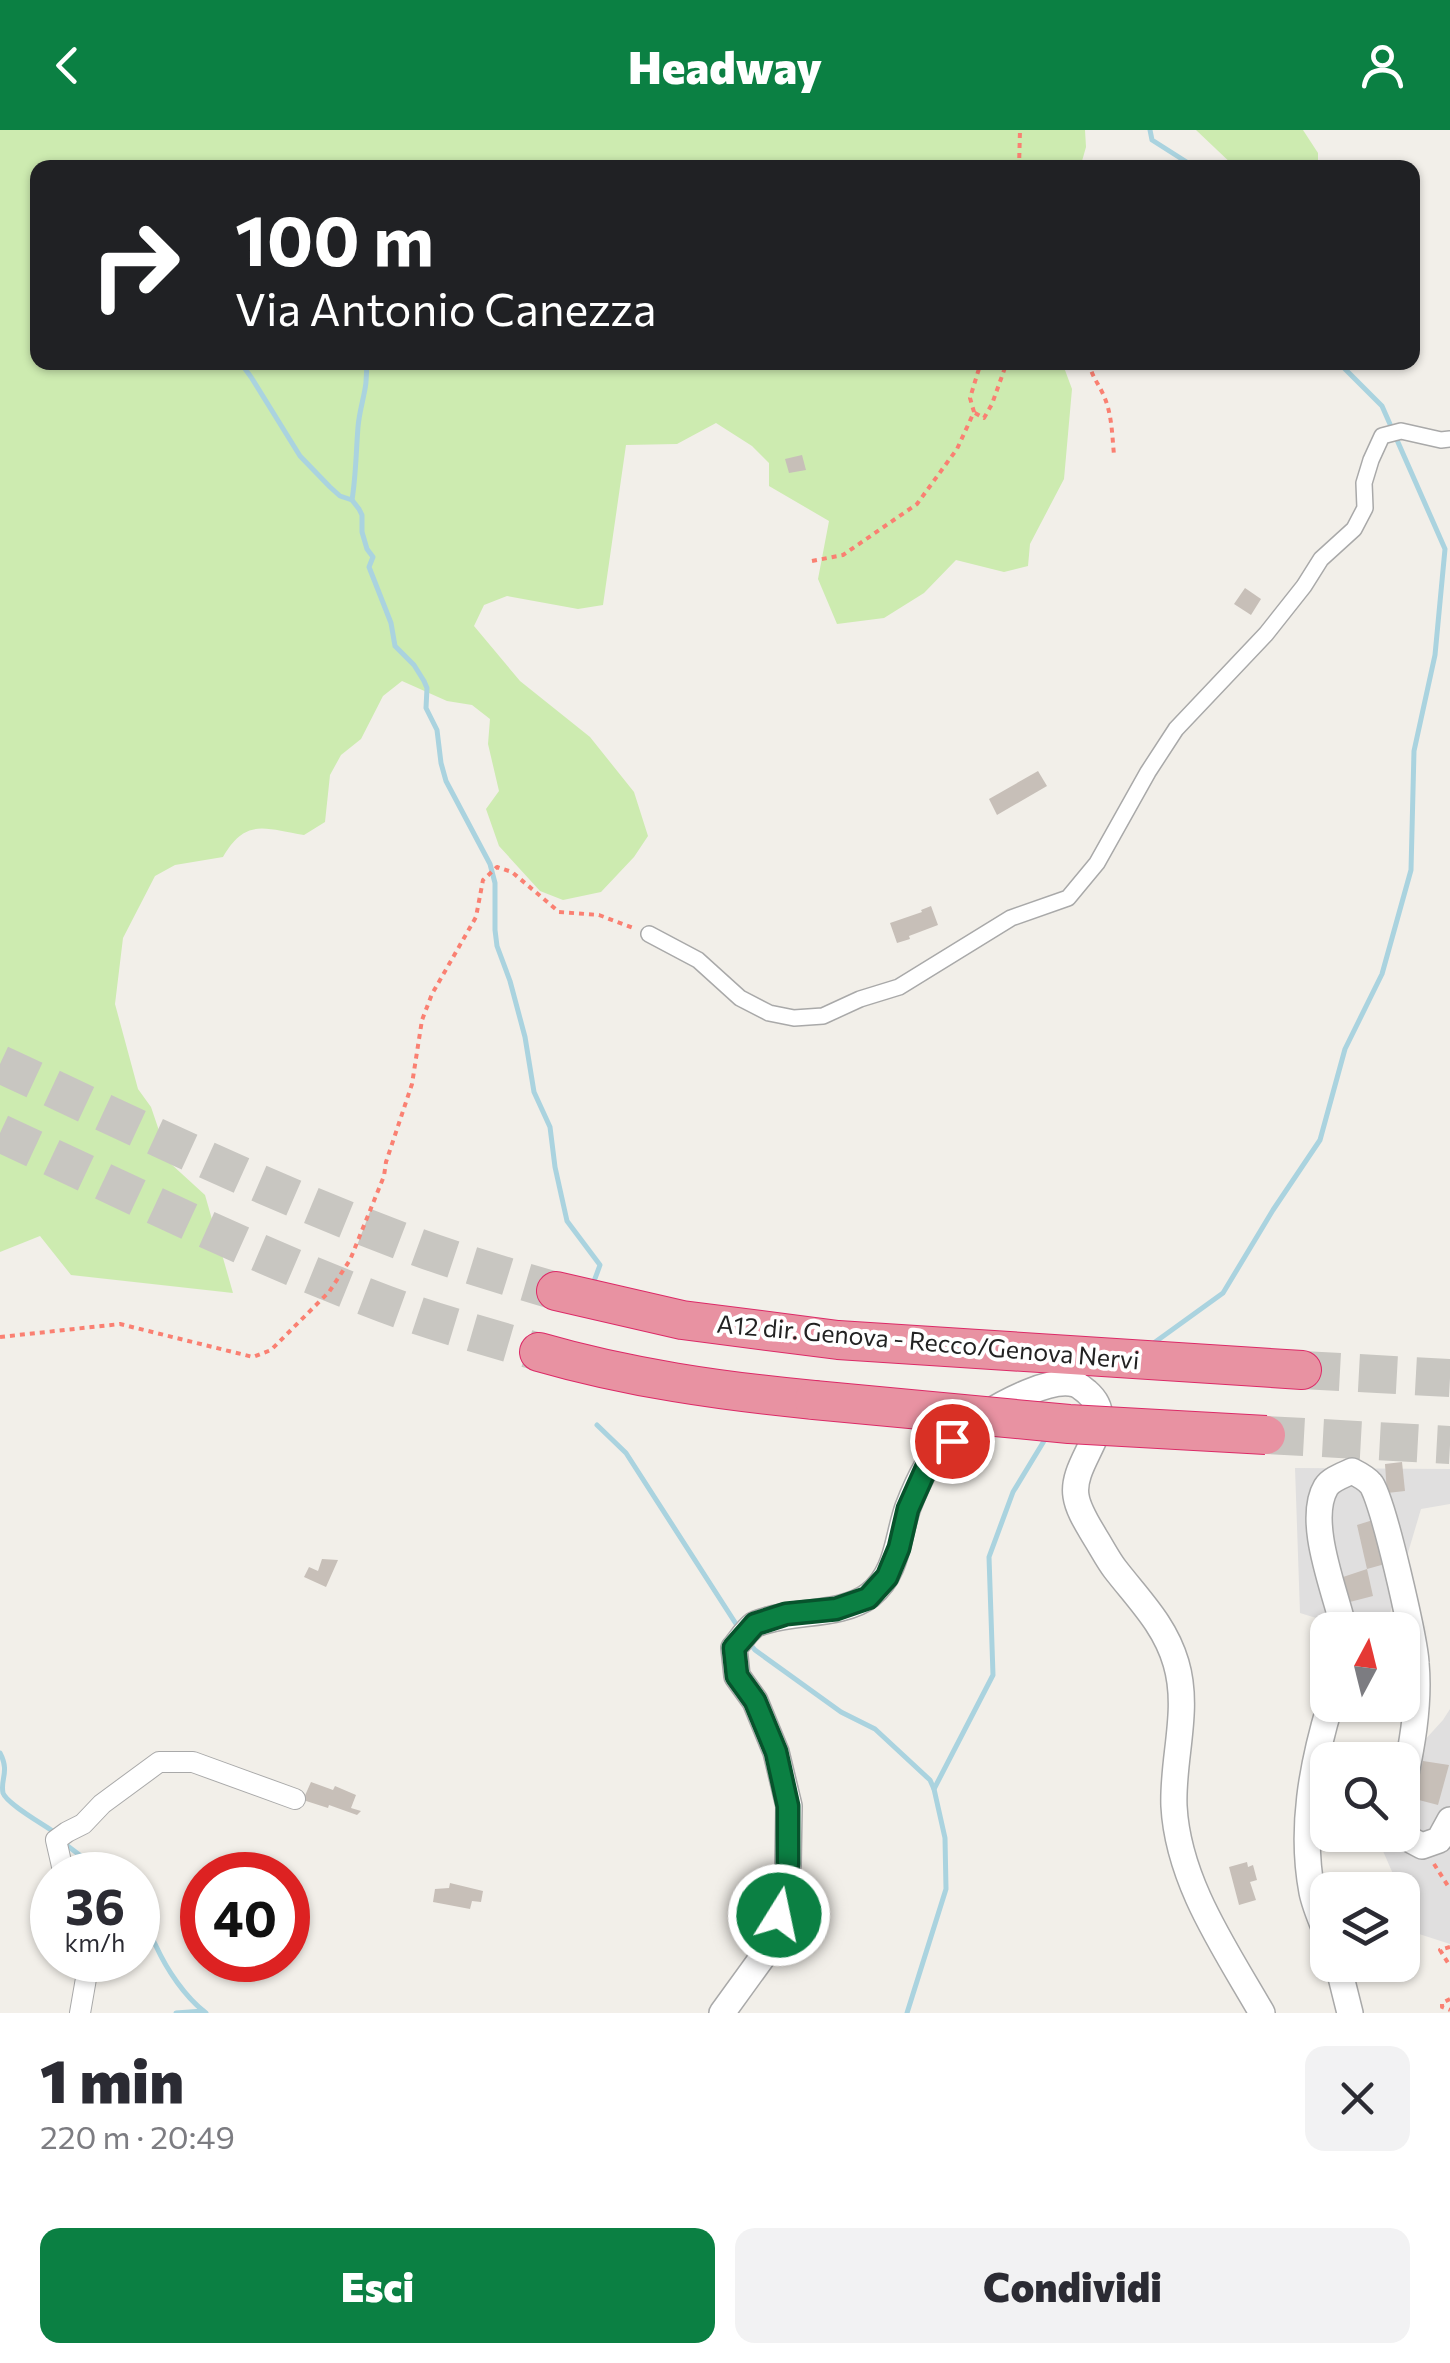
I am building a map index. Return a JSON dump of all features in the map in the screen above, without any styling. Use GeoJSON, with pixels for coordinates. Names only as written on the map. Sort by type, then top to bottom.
{"type":"FeatureCollection","features":[{"type":"Feature","properties":{"kind":"highway","name":"A12 dir. Genova - Recco/Genova Nervi"},"geometry":{"type":"LineString","coordinates":[[556,1291],[682,1320],[838,1340],[1302,1370]]}},
{"type":"Feature","properties":{"kind":"highway"},"geometry":{"type":"LineString","coordinates":[[539,1352],[608,1370],[722,1390],[1069,1424],[1266,1435]]}},
{"type":"Feature","properties":{"kind":"street"},"geometry":{"type":"LineString","coordinates":[[649,934],[698,960],[740,998],[794,1018],[823,1016],[899,987],[1011,918],[1068,898],[1097,863],[1176,729],[1266,634],[1321,559],[1354,529],[1365,508],[1364,484],[1382,436],[1402,431],[1450,439]]}},
{"type":"Feature","properties":{"kind":"street"},"geometry":{"type":"LineString","coordinates":[[722,2013],[764,1955],[779,1915],[788,1864],[788,1806],[776,1752],[755,1701],[737,1676],[734,1648],[755,1624],[786,1614],[836,1609],[868,1598],[887,1577],[908,1509],[928,1464],[982,1417],[1021,1396],[1056,1384],[1075,1384],[1098,1406],[1100,1426],[1084,1459],[1076,1495],[1087,1524],[1113,1567],[1165,1634],[1177,1666],[1182,1698],[1174,1806],[1182,1850],[1198,1899],[1262,2013]]}},
{"type":"Feature","properties":{"kind":"street"},"geometry":{"type":"LineString","coordinates":[[1340,1612],[1321,1538],[1318,1507],[1328,1484],[1352,1470],[1373,1485],[1384,1516],[1405,1612]]}},
{"type":"Feature","properties":{"kind":"street"},"geometry":{"type":"LineString","coordinates":[[1310,1877],[1306,1841],[1316,1756],[1325,1722]]}},
{"type":"Feature","properties":{"kind":"street"},"geometry":{"type":"LineString","coordinates":[[59,1852],[56,1840],[83,1824],[102,1804],[158,1762],[193,1762],[296,1798]]}},
{"type":"Feature","properties":{"kind":"street"},"geometry":{"type":"LineString","coordinates":[[1422,1846],[1439,1840],[1450,1820]]}},
{"type":"Feature","properties":{"kind":"street"},"geometry":{"type":"LineString","coordinates":[[80,2013],[84,1982]]}},
{"type":"Feature","properties":{"kind":"street"},"geometry":{"type":"LineString","coordinates":[[1342,1982],[1350,2013]]}},
{"type":"Feature","properties":{"kind":"path"},"geometry":{"type":"LineString","coordinates":[[1020,130],[1020,160]]}},
{"type":"Feature","properties":{"kind":"path"},"geometry":{"type":"LineString","coordinates":[[812,562],[842,555],[917,504],[957,449],[974,412],[970,398],[978,370]]}},
{"type":"Feature","properties":{"kind":"path"},"geometry":{"type":"LineString","coordinates":[[974,412],[984,418],[1004,370]]}},
{"type":"Feature","properties":{"kind":"path"},"geometry":{"type":"LineString","coordinates":[[1091,370],[1111,421],[1114,455]]}},
{"type":"Feature","properties":{"kind":"path"},"geometry":{"type":"LineString","coordinates":[[0,1338],[120,1324],[254,1357],[271,1350],[328,1292],[350,1260],[384,1176],[412,1084],[422,1020],[432,994],[476,917],[484,880],[496,867],[512,872],[559,912],[599,916],[649,934]]}},
{"type":"Feature","properties":{"kind":"path"},"geometry":{"type":"LineString","coordinates":[[1422,1846],[1450,1889]]}},
{"type":"Feature","properties":{"kind":"path"},"geometry":{"type":"LineString","coordinates":[[1450,1946],[1440,1950],[1450,1966]]}},
{"type":"Feature","properties":{"kind":"path"},"geometry":{"type":"LineString","coordinates":[[1450,1998],[1442,2007],[1450,2010]]}},
{"type":"Feature","properties":{"kind":"shaded area"},"geometry":{"type":"Polygon","coordinates":[[[1295,1468],[1450,1469],[1450,1504],[1421,1509],[1390,1612],[1310,1612],[1310,1616],[1300,1613],[1295,1468]]]}},
{"type":"Feature","properties":{"kind":"shaded area"},"geometry":{"type":"Polygon","coordinates":[[[1450,1709],[1450,1944],[1420,1934],[1420,1872],[1392,1872],[1383,1852],[1420,1852],[1420,1745],[1450,1709]]]}},
{"type":"Feature","properties":{"kind":"green space"},"geometry":{"type":"Polygon","coordinates":[[[0,130],[1085,130],[1082,160],[30,160],[30,370],[1065,370],[1072,389],[1064,479],[1030,544],[1028,566],[1004,572],[956,560],[924,593],[884,618],[837,624],[818,579],[829,521],[769,486],[769,463],[752,446],[716,423],[677,444],[626,445],[603,605],[578,609],[507,596],[484,605],[474,626],[520,681],[590,737],[634,792],[648,836],[634,857],[601,892],[563,900],[540,891],[499,846],[486,809],[499,791],[488,744],[490,719],[472,705],[447,701],[402,681],[383,696],[361,739],[341,755],[330,775],[325,822],[304,835],[267,829],[248,831],[231,844],[223,857],[175,865],[155,876],[123,938],[115,1004],[138,1089],[151,1107],[170,1163],[205,1195],[233,1293],[71,1275],[40,1236],[0,1252],[0,130]]]}},
{"type":"Feature","properties":{"kind":"green space"},"geometry":{"type":"Polygon","coordinates":[[[1196,130],[1303,130],[1318,153],[1318,160],[1228,160],[1196,130]]]}},
{"type":"Feature","properties":{"kind":"building"},"geometry":{"type":"Polygon","coordinates":[[[802,455],[806,470],[789,473],[785,459],[802,455]]]}},
{"type":"Feature","properties":{"kind":"building"},"geometry":{"type":"Polygon","coordinates":[[[1245,588],[1261,599],[1251,615],[1234,604],[1245,588]]]}},
{"type":"Feature","properties":{"kind":"building"},"geometry":{"type":"Polygon","coordinates":[[[1038,771],[1047,786],[997,815],[989,799],[1038,771]]]}},
{"type":"Feature","properties":{"kind":"building"},"geometry":{"type":"Polygon","coordinates":[[[931,906],[938,925],[897,943],[890,923],[931,906]]]}},
{"type":"Feature","properties":{"kind":"building"},"geometry":{"type":"Polygon","coordinates":[[[1402,1462],[1405,1491],[1387,1493],[1385,1464],[1402,1462]]]}},
{"type":"Feature","properties":{"kind":"building"},"geometry":{"type":"Polygon","coordinates":[[[1373,1520],[1385,1564],[1367,1569],[1357,1525],[1373,1520]]]}},
{"type":"Feature","properties":{"kind":"building"},"geometry":{"type":"Polygon","coordinates":[[[322,1559],[338,1560],[326,1587],[304,1577],[309,1567],[318,1571],[322,1559]]]}},
{"type":"Feature","properties":{"kind":"building"},"geometry":{"type":"Polygon","coordinates":[[[1367,1569],[1373,1596],[1342,1604],[1337,1579],[1367,1569]]]}},
{"type":"Feature","properties":{"kind":"building"},"geometry":{"type":"Polygon","coordinates":[[[1423,1761],[1449,1765],[1438,1805],[1420,1800],[1423,1761]]]}},
{"type":"Feature","properties":{"kind":"building"},"geometry":{"type":"Polygon","coordinates":[[[311,1782],[356,1795],[351,1808],[361,1811],[357,1815],[303,1800],[311,1782]]]}},
{"type":"Feature","properties":{"kind":"building"},"geometry":{"type":"Polygon","coordinates":[[[1247,1862],[1248,1867],[1253,1865],[1257,1880],[1250,1882],[1256,1900],[1239,1905],[1229,1867],[1247,1862]]]}},
{"type":"Feature","properties":{"kind":"building"},"geometry":{"type":"Polygon","coordinates":[[[450,1883],[483,1891],[481,1902],[472,1901],[470,1909],[433,1902],[435,1889],[449,1888],[450,1883]]]}},
{"type":"Feature","properties":{"kind":"waterway"},"geometry":{"type":"LineString","coordinates":[[1150,130],[1152,140],[1183,160]]}},
{"type":"Feature","properties":{"kind":"waterway"},"geometry":{"type":"LineString","coordinates":[[246,370],[300,456],[340,496],[352,500],[362,515],[362,532],[373,557],[369,567],[391,623],[395,646],[424,681],[426,708],[437,730],[446,781],[490,864],[495,883],[497,946],[525,1037],[534,1092],[550,1127],[567,1221],[600,1265],[593,1284]]}},
{"type":"Feature","properties":{"kind":"waterway"},"geometry":{"type":"LineString","coordinates":[[352,500],[366,370]]}},
{"type":"Feature","properties":{"kind":"waterway"},"geometry":{"type":"LineString","coordinates":[[1151,1345],[1223,1293],[1320,1140],[1345,1049],[1382,974],[1411,870],[1414,751],[1435,655],[1445,549],[1382,406],[1346,370]]}},
{"type":"Feature","properties":{"kind":"waterway"},"geometry":{"type":"LineString","coordinates":[[597,1425],[626,1453],[738,1627]]}},
{"type":"Feature","properties":{"kind":"waterway"},"geometry":{"type":"LineString","coordinates":[[907,2013],[946,1889],[945,1838],[934,1789],[993,1675],[989,1557],[1013,1492],[1047,1436]]}},
{"type":"Feature","properties":{"kind":"waterway"},"geometry":{"type":"LineString","coordinates":[[750,1644],[841,1712],[875,1729],[930,1780],[934,1789]]}},
{"type":"Feature","properties":{"kind":"waterway"},"geometry":{"type":"LineString","coordinates":[[0,1753],[6,1798],[54,1832]]}},
{"type":"Feature","properties":{"kind":"waterway"},"geometry":{"type":"LineString","coordinates":[[65,1844],[76,1852]]}},
{"type":"Feature","properties":{"kind":"waterway"},"geometry":{"type":"LineString","coordinates":[[160,1955],[171,1974],[206,2013]]}},
{"type":"Feature","properties":{"kind":"waterway"},"geometry":{"type":"LineString","coordinates":[[176,2013],[203,2011]]}},
{"type":"Feature","properties":{"kind":"tunnel"},"geometry":{"type":"LineString","coordinates":[[0,1064],[200,1157],[353,1222],[442,1256],[556,1291]]}},
{"type":"Feature","properties":{"kind":"tunnel"},"geometry":{"type":"LineString","coordinates":[[0,1133],[336,1285],[423,1317],[539,1352]]}},
{"type":"Feature","properties":{"kind":"tunnel"},"geometry":{"type":"LineString","coordinates":[[1302,1370],[1450,1378]]}},
{"type":"Feature","properties":{"kind":"tunnel"},"geometry":{"type":"LineString","coordinates":[[1266,1435],[1450,1445]]}},
{"type":"Feature","properties":{"kind":"route"},"geometry":{"type":"LineString","coordinates":[[779,1915],[788,1864],[788,1806],[776,1752],[755,1701],[737,1676],[734,1648],[755,1624],[786,1614],[836,1609],[868,1598],[887,1577],[908,1509],[928,1464],[952,1441]]}}]}
